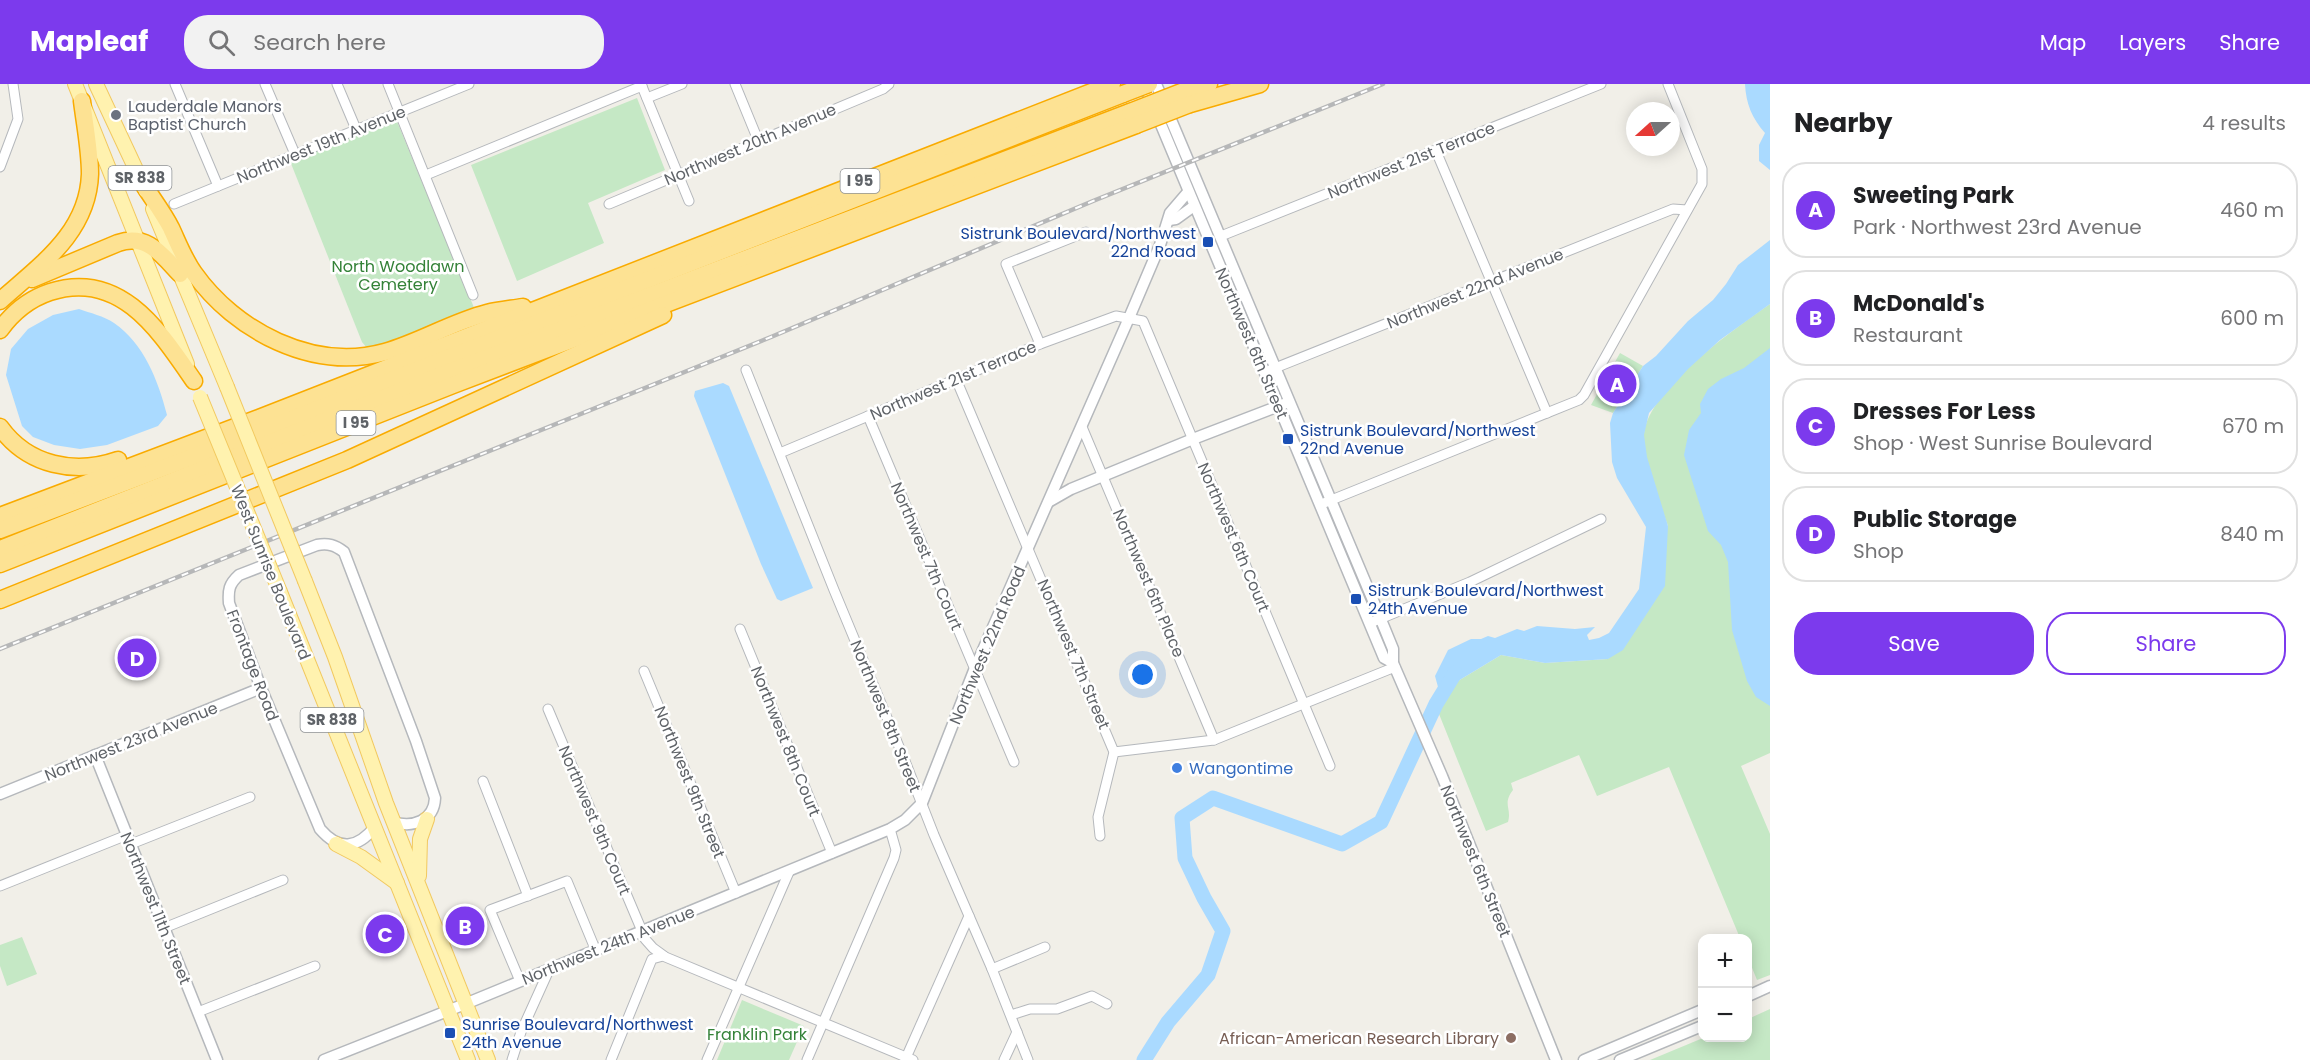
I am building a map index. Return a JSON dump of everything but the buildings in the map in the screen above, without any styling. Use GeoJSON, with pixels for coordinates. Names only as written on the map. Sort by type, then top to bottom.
{"type":"FeatureCollection","features":[{"type":"Feature","properties":{"kind":"highway"},"geometry":{"type":"LineString","coordinates":[[0,530],[289,421],[1118,89],[1147,84]]}},
{"type":"Feature","properties":{"kind":"highway"},"geometry":{"type":"LineString","coordinates":[[1191,93],[1209,84]]}},
{"type":"Feature","properties":{"kind":"highway","name":"I 95"},"geometry":{"type":"LineString","coordinates":[[0,564],[346,427],[714,287],[1133,119],[1191,93],[1242,84]]}},
{"type":"Feature","properties":{"kind":"highway"},"geometry":{"type":"LineString","coordinates":[[1191,93],[1260,84]]}},
{"type":"Feature","properties":{"kind":"highway","name":"I 95"},"geometry":{"type":"LineString","coordinates":[[0,516],[560,300],[1118,89]]}},
{"type":"Feature","properties":{"kind":"highway"},"geometry":{"type":"LineString","coordinates":[[0,301],[59,249],[71,233],[84,205],[90,168],[82,101]]}},
{"type":"Feature","properties":{"kind":"highway"},"geometry":{"type":"LineString","coordinates":[[0,549],[406,389],[1133,119]]}},
{"type":"Feature","properties":{"kind":"highway"},"geometry":{"type":"LineString","coordinates":[[142,182],[170,226],[191,268],[209,291],[232,314],[256,331],[301,350],[341,357],[375,354],[402,346],[486,313],[560,300]]}},
{"type":"Feature","properties":{"kind":"highway"},"geometry":{"type":"LineString","coordinates":[[15,288],[118,243],[138,240],[158,251],[180,274]]}},
{"type":"Feature","properties":{"kind":"highway"},"geometry":{"type":"LineString","coordinates":[[0,600],[371,450],[650,323],[714,287]]}},
{"type":"Feature","properties":{"kind":"highway"},"geometry":{"type":"LineString","coordinates":[[0,330],[24,305],[47,293],[66,288],[85,288],[103,292],[128,303],[155,326],[197,389]]}},
{"type":"Feature","properties":{"kind":"highway"},"geometry":{"type":"LineString","coordinates":[[0,427],[15,444],[31,455],[58,465],[85,468],[100,466],[192,432],[259,418]]}},
{"type":"Feature","properties":{"kind":"main road","name":"West Sunrise Boulevard"},"geometry":{"type":"LineString","coordinates":[[75,84],[468,1060]]}},
{"type":"Feature","properties":{"kind":"main road","name":"West Sunrise Boulevard"},"geometry":{"type":"LineString","coordinates":[[96,84],[142,182],[270,492],[335,657],[393,822],[488,1060]]}},
{"type":"Feature","properties":{"kind":"main road"},"geometry":{"type":"LineString","coordinates":[[419,887],[419,851],[427,819]]}},
{"type":"Feature","properties":{"kind":"main road"},"geometry":{"type":"LineString","coordinates":[[336,844],[369,861],[398,884]]}},
{"type":"Feature","properties":{"kind":"street"},"geometry":{"type":"LineString","coordinates":[[0,166],[18,118],[13,84]]}},
{"type":"Feature","properties":{"kind":"street"},"geometry":{"type":"LineString","coordinates":[[175,84],[218,186]]}},
{"type":"Feature","properties":{"kind":"street"},"geometry":{"type":"LineString","coordinates":[[265,84],[295,154]]}},
{"type":"Feature","properties":{"kind":"street"},"geometry":{"type":"LineString","coordinates":[[337,84],[356,129]]}},
{"type":"Feature","properties":{"kind":"street"},"geometry":{"type":"LineString","coordinates":[[388,84],[473,295]]}},
{"type":"Feature","properties":{"kind":"street","name":"Northwest 19th Avenue"},"geometry":{"type":"LineString","coordinates":[[174,204],[469,84]]}},
{"type":"Feature","properties":{"kind":"street"},"geometry":{"type":"LineString","coordinates":[[647,98],[682,84]]}},
{"type":"Feature","properties":{"kind":"street"},"geometry":{"type":"LineString","coordinates":[[735,84],[758,140]]}},
{"type":"Feature","properties":{"kind":"street","name":"Northwest 20th Avenue"},"geometry":{"type":"LineString","coordinates":[[609,204],[883,89],[889,84]]}},
{"type":"Feature","properties":{"kind":"street","name":"Northwest 6th Street"},"geometry":{"type":"LineString","coordinates":[[1147,84],[1188,192],[1384,658],[1394,665]]}},
{"type":"Feature","properties":{"kind":"street","name":"Northwest 6th Street"},"geometry":{"type":"LineString","coordinates":[[1156,84],[1381,619],[1393,649],[1394,665],[1442,776],[1556,1060]]}},
{"type":"Feature","properties":{"kind":"street","name":"Northwest 21st Terrace"},"geometry":{"type":"LineString","coordinates":[[1221,236],[1601,84]]}},
{"type":"Feature","properties":{"kind":"street"},"geometry":{"type":"LineString","coordinates":[[1320,505],[1579,400],[1584,395],[1702,184],[1702,169],[1668,84]]}},
{"type":"Feature","properties":{"kind":"street"},"geometry":{"type":"LineString","coordinates":[[426,175],[641,85],[689,201]]}},
{"type":"Feature","properties":{"kind":"street"},"geometry":{"type":"LineString","coordinates":[[1436,151],[1547,413]]}},
{"type":"Feature","properties":{"kind":"street","name":"Northwest 22nd Road"},"geometry":{"type":"LineString","coordinates":[[890,829],[904,820],[922,803],[975,668],[1130,318],[1174,206],[1188,192]]}},
{"type":"Feature","properties":{"kind":"street"},"geometry":{"type":"LineString","coordinates":[[1169,220],[1176,219],[1194,206]]}},
{"type":"Feature","properties":{"kind":"street","name":"Northwest 22nd Avenue"},"geometry":{"type":"LineString","coordinates":[[1264,373],[1672,209],[1687,210]]}},
{"type":"Feature","properties":{"kind":"street"},"geometry":{"type":"LineString","coordinates":[[1040,344],[1006,264],[1086,232]]}},
{"type":"Feature","properties":{"kind":"street","name":"Northwest 21st Terrace"},"geometry":{"type":"LineString","coordinates":[[780,453],[1040,344],[1116,316],[1130,318]]}},
{"type":"Feature","properties":{"kind":"street","name":"Northwest 6th Court"},"geometry":{"type":"LineString","coordinates":[[1130,318],[1143,321],[1330,766]]}},
{"type":"Feature","properties":{"kind":"street","name":"Northwest 8th Street"},"geometry":{"type":"LineString","coordinates":[[746,370],[1028,1060]]}},
{"type":"Feature","properties":{"kind":"street","name":"Northwest 7th Street"},"geometry":{"type":"LineString","coordinates":[[956,379],[1114,752]]}},
{"type":"Feature","properties":{"kind":"street"},"geometry":{"type":"LineString","coordinates":[[1050,501],[1071,489],[1290,402]]}},
{"type":"Feature","properties":{"kind":"street","name":"Northwest 7th Court"},"geometry":{"type":"LineString","coordinates":[[868,416],[1014,762]]}},
{"type":"Feature","properties":{"kind":"street","name":"Northwest 6th Place"},"geometry":{"type":"LineString","coordinates":[[1082,427],[1214,740]]}},
{"type":"Feature","properties":{"kind":"street"},"geometry":{"type":"LineString","coordinates":[[1057,486],[1071,489]]}},
{"type":"Feature","properties":{"kind":"street"},"geometry":{"type":"LineString","coordinates":[[1370,624],[1470,582],[1601,519]]}},
{"type":"Feature","properties":{"kind":"street","name":"Frontage Road"},"geometry":{"type":"LineString","coordinates":[[336,844],[326,837],[316,822],[261,688],[229,603],[228,590],[231,582],[239,574],[317,544],[327,543],[337,546],[344,552],[377,636],[435,798],[434,806],[427,819]]}},
{"type":"Feature","properties":{"kind":"street","name":"Northwest 8th Court"},"geometry":{"type":"LineString","coordinates":[[740,629],[832,853]]}},
{"type":"Feature","properties":{"kind":"street"},"geometry":{"type":"LineString","coordinates":[[1100,836],[1098,817],[1114,752],[1214,740],[1394,665]]}},
{"type":"Feature","properties":{"kind":"street","name":"Northwest 9th Street"},"geometry":{"type":"LineString","coordinates":[[644,671],[736,893]]}},
{"type":"Feature","properties":{"kind":"street","name":"Northwest 23rd Avenue"},"geometry":{"type":"LineString","coordinates":[[0,794],[261,688]]}},
{"type":"Feature","properties":{"kind":"street","name":"Northwest 9th Court"},"geometry":{"type":"LineString","coordinates":[[548,709],[644,935],[658,958],[738,987],[908,1059]]}},
{"type":"Feature","properties":{"kind":"street","name":"Northwest 11th Street"},"geometry":{"type":"LineString","coordinates":[[95,755],[218,1060]]}},
{"type":"Feature","properties":{"kind":"street"},"geometry":{"type":"LineString","coordinates":[[483,781],[528,896]]}},
{"type":"Feature","properties":{"kind":"street"},"geometry":{"type":"LineString","coordinates":[[0,886],[250,797]]}},
{"type":"Feature","properties":{"kind":"street"},"geometry":{"type":"LineString","coordinates":[[393,822],[412,825],[427,819]]}},
{"type":"Feature","properties":{"kind":"street"},"geometry":{"type":"LineString","coordinates":[[336,844],[360,842],[375,827]]}},
{"type":"Feature","properties":{"kind":"street"},"geometry":{"type":"LineString","coordinates":[[807,1060],[894,858],[896,850],[890,829]]}},
{"type":"Feature","properties":{"kind":"street","name":"Northwest 24th Avenue"},"geometry":{"type":"LineString","coordinates":[[324,1060],[596,951],[644,935],[736,893],[890,829]]}},
{"type":"Feature","properties":{"kind":"street"},"geometry":{"type":"LineString","coordinates":[[707,1060],[789,872]]}},
{"type":"Feature","properties":{"kind":"street"},"geometry":{"type":"LineString","coordinates":[[164,928],[283,880]]}},
{"type":"Feature","properties":{"kind":"street"},"geometry":{"type":"LineString","coordinates":[[520,981],[490,910],[567,881],[596,951]]}},
{"type":"Feature","properties":{"kind":"street"},"geometry":{"type":"LineString","coordinates":[[908,1059],[969,916]]}},
{"type":"Feature","properties":{"kind":"street"},"geometry":{"type":"LineString","coordinates":[[992,969],[1045,947]]}},
{"type":"Feature","properties":{"kind":"street"},"geometry":{"type":"LineString","coordinates":[[611,1060],[658,958]]}},
{"type":"Feature","properties":{"kind":"street"},"geometry":{"type":"LineString","coordinates":[[198,1012],[315,966]]}},
{"type":"Feature","properties":{"kind":"street"},"geometry":{"type":"LineString","coordinates":[[512,1060],[521,1032],[549,970]]}},
{"type":"Feature","properties":{"kind":"street"},"geometry":{"type":"LineString","coordinates":[[1752,994],[1770,986]]}},
{"type":"Feature","properties":{"kind":"street"},"geometry":{"type":"LineString","coordinates":[[1011,1016],[1030,1009],[1058,1009],[1092,996],[1107,1004]]}},
{"type":"Feature","properties":{"kind":"street"},"geometry":{"type":"LineString","coordinates":[[1584,1060],[1698,1012]]}},
{"type":"Feature","properties":{"kind":"street"},"geometry":{"type":"LineString","coordinates":[[1620,1060],[1698,1028]]}},
{"type":"Feature","properties":{"kind":"street"},"geometry":{"type":"LineString","coordinates":[[1004,1060],[1017,1032]]}},
{"type":"Feature","properties":{"kind":"green space"},"geometry":{"type":"Polygon","coordinates":[[[637,98],[665,170],[588,203],[604,243],[517,281],[471,165],[637,98]]]}},
{"type":"Feature","properties":{"kind":"green space","name":"North Woodlawn Cemetery"},"geometry":{"type":"Polygon","coordinates":[[[396,119],[475,310],[387,343],[367,348],[362,342],[290,161],[396,119]]]}},
{"type":"Feature","properties":{"kind":"green space"},"geometry":{"type":"Polygon","coordinates":[[[1770,304],[1770,753],[1741,766],[1770,834],[1770,975],[1757,980],[1752,968],[1752,934],[1738,934],[1669,767],[1597,796],[1579,755],[1511,783],[1513,790],[1508,799],[1508,822],[1486,831],[1437,709],[1458,681],[1501,655],[1545,663],[1608,659],[1668,526],[1645,454],[1644,433],[1650,415],[1661,397],[1677,379],[1736,329],[1770,304]]]}},
{"type":"Feature","properties":{"kind":"green space"},"geometry":{"type":"Polygon","coordinates":[[[1620,353],[1643,366],[1613,413],[1591,405],[1620,353]]]}},
{"type":"Feature","properties":{"kind":"green space"},"geometry":{"type":"Polygon","coordinates":[[[22,937],[37,974],[7,986],[0,966],[0,945],[22,937]]]}},
{"type":"Feature","properties":{"kind":"green space","name":"Franklin Park"},"geometry":{"type":"Polygon","coordinates":[[[742,1000],[804,1026],[789,1060],[717,1060],[742,1000]]]}},
{"type":"Feature","properties":{"kind":"green space"},"geometry":{"type":"Polygon","coordinates":[[[1770,1009],[1770,1060],[1650,1060],[1698,1040],[1698,1042],[1752,1042],[1752,1017],[1770,1009]]]}},
{"type":"Feature","properties":{"kind":"water"},"geometry":{"type":"Polygon","coordinates":[[[1745,84],[1770,84],[1770,170],[1759,161],[1759,145],[1765,133],[1750,110],[1745,84]]]}},
{"type":"Feature","properties":{"kind":"water"},"geometry":{"type":"Polygon","coordinates":[[[1770,240],[1770,304],[1720,340],[1688,369],[1649,413],[1644,435],[1647,457],[1668,526],[1665,586],[1623,650],[1608,659],[1545,663],[1501,655],[1458,681],[1450,691],[1438,687],[1435,676],[1448,650],[1471,639],[1488,636],[1495,638],[1517,629],[1524,631],[1537,626],[1575,629],[1595,627],[1587,635],[1589,640],[1609,633],[1639,589],[1646,527],[1617,478],[1612,462],[1610,423],[1613,413],[1643,366],[1656,356],[1688,321],[1713,300],[1738,265],[1770,240]]]}},
{"type":"Feature","properties":{"kind":"water"},"geometry":{"type":"Polygon","coordinates":[[[79,309],[114,323],[134,341],[142,352],[154,376],[167,415],[158,426],[107,445],[80,449],[54,445],[33,437],[22,426],[6,375],[11,349],[28,329],[53,315],[79,309]]]}},
{"type":"Feature","properties":{"kind":"water"},"geometry":{"type":"Polygon","coordinates":[[[1770,348],[1770,706],[1756,697],[1747,681],[1732,630],[1728,562],[1721,545],[1708,531],[1684,455],[1689,430],[1701,413],[1700,404],[1708,389],[1721,379],[1744,368],[1770,348]]]}},
{"type":"Feature","properties":{"kind":"water"},"geometry":{"type":"Polygon","coordinates":[[[723,383],[729,386],[813,588],[781,601],[777,599],[761,564],[694,396],[695,391],[723,383]]]}},
{"type":"Feature","properties":{"kind":"waterway"},"geometry":{"type":"LineString","coordinates":[[1144,1060],[1168,1022],[1208,975],[1223,931],[1185,858],[1182,818],[1213,798],[1342,844],[1381,822],[1436,704],[1455,673]]}},
{"type":"Feature","properties":{"kind":"railway"},"geometry":{"type":"LineString","coordinates":[[0,649],[771,337],[1093,201],[1383,84]]}},
{"type":"Feature","properties":{"kind":"place","name":"Lauderdale Manors Baptist Church"},"geometry":{"type":"Point","coordinates":[116,115]}},
{"type":"Feature","properties":{"kind":"place","name":"Sistrunk Boulevard/Northwest 22nd Road"},"geometry":{"type":"Point","coordinates":[1208,242]}},
{"type":"Feature","properties":{"kind":"place","name":"Sweeting Park"},"geometry":{"type":"Point","coordinates":[1617,384]}},
{"type":"Feature","properties":{"kind":"place","name":"Sistrunk Boulevard/Northwest 22nd Avenue"},"geometry":{"type":"Point","coordinates":[1288,439]}},
{"type":"Feature","properties":{"kind":"place","name":"Sistrunk Boulevard/Northwest 24th Avenue"},"geometry":{"type":"Point","coordinates":[1356,599]}},
{"type":"Feature","properties":{"kind":"place","name":"Public Storage"},"geometry":{"type":"Point","coordinates":[137,658]}},
{"type":"Feature","properties":{"kind":"place","name":"Wangontime"},"geometry":{"type":"Point","coordinates":[1177,768]}},
{"type":"Feature","properties":{"kind":"place","name":"McDonald's"},"geometry":{"type":"Point","coordinates":[465,926]}},
{"type":"Feature","properties":{"kind":"place","name":"Dresses For Less"},"geometry":{"type":"Point","coordinates":[385,934]}},
{"type":"Feature","properties":{"kind":"place","name":"Sunrise Boulevard/Northwest 24th Avenue"},"geometry":{"type":"Point","coordinates":[450,1033]}},
{"type":"Feature","properties":{"kind":"place","name":"African-American Research Library"},"geometry":{"type":"Point","coordinates":[1511,1038]}}]}
